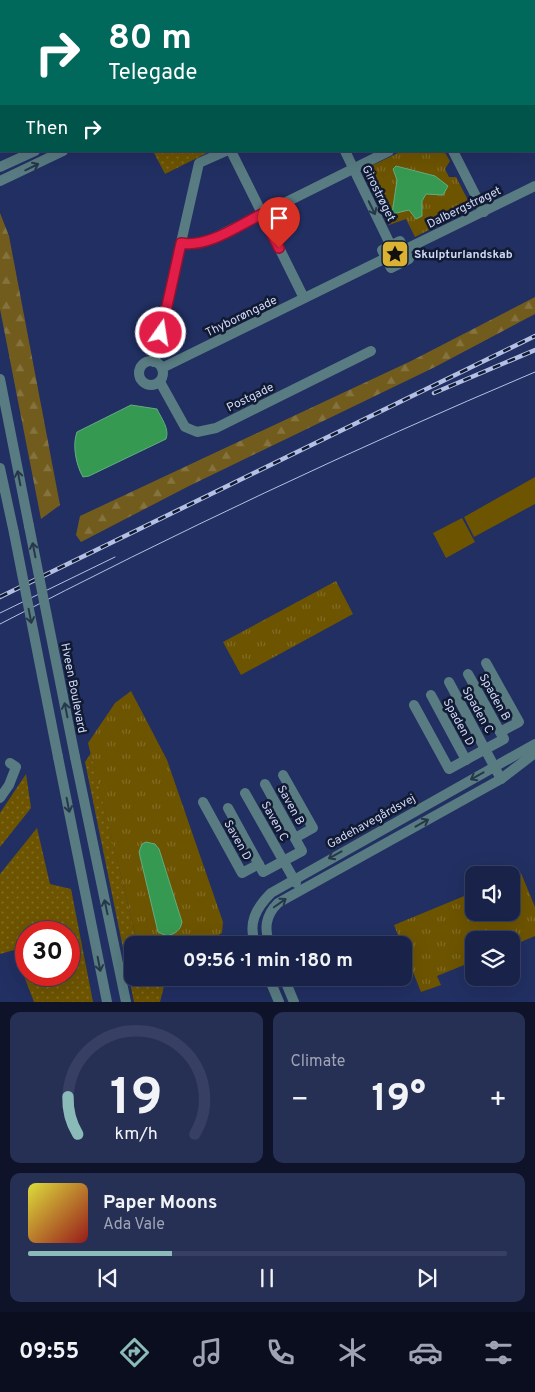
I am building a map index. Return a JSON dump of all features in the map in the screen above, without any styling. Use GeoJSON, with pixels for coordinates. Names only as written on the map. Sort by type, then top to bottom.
{"type":"FeatureCollection","features":[{"type":"Feature","properties":{"kind":"street"},"geometry":{"type":"LineString","coordinates":[[0,167],[32,152]]}},
{"type":"Feature","properties":{"kind":"street"},"geometry":{"type":"LineString","coordinates":[[0,181],[61,152]]}},
{"type":"Feature","properties":{"kind":"street"},"geometry":{"type":"LineString","coordinates":[[158,365],[149,362],[143,365],[140,370],[140,377],[143,382],[149,385],[160,382],[163,375],[158,365],[181,243],[199,163],[233,152],[304,298],[386,258]]}},
{"type":"Feature","properties":{"kind":"street","name":"Girostrøget"},"geometry":{"type":"LineString","coordinates":[[345,152],[391,246]]}},
{"type":"Feature","properties":{"kind":"street"},"geometry":{"type":"LineString","coordinates":[[181,243],[208,241],[387,152]]}},
{"type":"Feature","properties":{"kind":"street"},"geometry":{"type":"LineString","coordinates":[[454,152],[484,212]]}},
{"type":"Feature","properties":{"kind":"street","name":"Dalbergstrøget"},"geometry":{"type":"LineString","coordinates":[[404,250],[535,186]]}},
{"type":"Feature","properties":{"kind":"street"},"geometry":{"type":"LineString","coordinates":[[400,241],[404,250],[409,259],[391,268],[382,250],[400,241]]}},
{"type":"Feature","properties":{"kind":"street","name":"Thyborøngade"},"geometry":{"type":"LineString","coordinates":[[158,365],[304,298]]}},
{"type":"Feature","properties":{"kind":"street","name":"Postgade"},"geometry":{"type":"LineString","coordinates":[[160,382],[186,426],[198,432],[216,428],[371,351]]}},
{"type":"Feature","properties":{"kind":"street","name":"Hveen Boulevard"},"geometry":{"type":"LineString","coordinates":[[0,380],[126,1002]]}},
{"type":"Feature","properties":{"kind":"street"},"geometry":{"type":"LineString","coordinates":[[0,468],[106,1002]]}},
{"type":"Feature","properties":{"kind":"street","name":"Spaden B"},"geometry":{"type":"LineString","coordinates":[[486,663],[519,722],[500,732]]}},
{"type":"Feature","properties":{"kind":"street","name":"Spaden B"},"geometry":{"type":"LineString","coordinates":[[468,674],[504,739],[486,749]]}},
{"type":"Feature","properties":{"kind":"street","name":"Spaden C"},"geometry":{"type":"LineString","coordinates":[[449,682],[501,779]]}},
{"type":"Feature","properties":{"kind":"street","name":"Spaden D"},"geometry":{"type":"LineString","coordinates":[[431,695],[466,760]]}},
{"type":"Feature","properties":{"kind":"street","name":"Spaden D"},"geometry":{"type":"LineString","coordinates":[[414,705],[449,769],[486,749]]}},
{"type":"Feature","properties":{"kind":"street","name":"Gadehavegårdsvej"},"geometry":{"type":"LineString","coordinates":[[254,936],[252,926],[254,915],[260,904],[271,892],[535,744]]}},
{"type":"Feature","properties":{"kind":"street","name":"Gadehavegårdsvej"},"geometry":{"type":"LineString","coordinates":[[268,936],[266,930],[268,916],[278,903],[501,779],[535,753]]}},
{"type":"Feature","properties":{"kind":"street"},"geometry":{"type":"LineString","coordinates":[[0,798],[16,767],[10,763]]}},
{"type":"Feature","properties":{"kind":"street","name":"Saven B"},"geometry":{"type":"LineString","coordinates":[[283,775],[313,828],[295,838]]}},
{"type":"Feature","properties":{"kind":"street","name":"Saven B"},"geometry":{"type":"LineString","coordinates":[[265,784],[302,851],[283,861]]}},
{"type":"Feature","properties":{"kind":"street","name":"Saven C"},"geometry":{"type":"LineString","coordinates":[[245,793],[300,891]]}},
{"type":"Feature","properties":{"kind":"street","name":"Saven D"},"geometry":{"type":"LineString","coordinates":[[203,802],[242,873],[259,864]]}},
{"type":"Feature","properties":{"kind":"street","name":"Saven D"},"geometry":{"type":"LineString","coordinates":[[228,808],[263,872],[283,861]]}},
{"type":"Feature","properties":{"kind":"street"},"geometry":{"type":"LineString","coordinates":[[272,986],[279,1002]]}},
{"type":"Feature","properties":{"kind":"street"},"geometry":{"type":"LineString","coordinates":[[287,986],[294,1002]]}},
{"type":"Feature","properties":{"kind":"green space"},"geometry":{"type":"Polygon","coordinates":[[[154,152],[209,152],[165,174],[154,152]]]}},
{"type":"Feature","properties":{"kind":"green space"},"geometry":{"type":"Polygon","coordinates":[[[400,152],[445,152],[450,161],[445,169],[449,177],[456,177],[472,208],[415,237],[406,219],[389,225],[363,170],[400,152]]]}},
{"type":"Feature","properties":{"kind":"green space"},"geometry":{"type":"Polygon","coordinates":[[[0,213],[9,236],[60,505],[41,519],[0,309],[0,213]]]}},
{"type":"Feature","properties":{"kind":"green space"},"geometry":{"type":"Polygon","coordinates":[[[535,297],[535,314],[435,367],[187,487],[81,542],[76,535],[80,516],[411,361],[535,297]]]}},
{"type":"Feature","properties":{"kind":"green space"},"geometry":{"type":"Polygon","coordinates":[[[535,477],[535,504],[474,537],[464,517],[535,477]]]}},
{"type":"Feature","properties":{"kind":"green space"},"geometry":{"type":"Polygon","coordinates":[[[462,518],[475,542],[446,558],[433,533],[462,518]]]}},
{"type":"Feature","properties":{"kind":"green space"},"geometry":{"type":"Polygon","coordinates":[[[336,581],[353,614],[241,675],[223,642],[336,581]]]}},
{"type":"Feature","properties":{"kind":"green space"},"geometry":{"type":"Polygon","coordinates":[[[131,691],[167,760],[223,922],[222,933],[217,936],[136,936],[88,743],[115,703],[131,691]]]}},
{"type":"Feature","properties":{"kind":"green space"},"geometry":{"type":"Polygon","coordinates":[[[91,753],[136,936],[124,936],[124,953],[85,762],[91,753]]]}},
{"type":"Feature","properties":{"kind":"green space"},"geometry":{"type":"Polygon","coordinates":[[[26,774],[31,808],[0,847],[0,813],[26,774]]]}},
{"type":"Feature","properties":{"kind":"green space"},"geometry":{"type":"Polygon","coordinates":[[[37,828],[50,884],[71,889],[77,921],[15,921],[15,953],[14,950],[0,954],[0,874],[37,828]]]}},
{"type":"Feature","properties":{"kind":"green space"},"geometry":{"type":"Polygon","coordinates":[[[520,873],[535,907],[535,936],[520,942],[520,931],[465,931],[465,965],[437,976],[441,985],[421,992],[412,970],[412,936],[398,936],[394,925],[465,896],[465,921],[520,921],[520,873]]]}},
{"type":"Feature","properties":{"kind":"green space"},"geometry":{"type":"Polygon","coordinates":[[[80,935],[93,1002],[34,1002],[28,986],[80,986],[80,935]]]}},
{"type":"Feature","properties":{"kind":"green space"},"geometry":{"type":"Polygon","coordinates":[[[131,986],[164,986],[160,1002],[134,1002],[131,986]]]}},
{"type":"Feature","properties":{"kind":"shaded area"},"geometry":{"type":"Polygon","coordinates":[[[396,166],[435,176],[448,186],[443,195],[426,194],[422,201],[422,216],[416,219],[409,210],[392,214],[397,180],[393,169],[396,166]]]}},
{"type":"Feature","properties":{"kind":"shaded area"},"geometry":{"type":"Polygon","coordinates":[[[131,405],[157,409],[166,427],[166,439],[89,476],[83,477],[78,467],[76,455],[75,443],[77,432],[131,405]]]}},
{"type":"Feature","properties":{"kind":"shaded area"},"geometry":{"type":"Polygon","coordinates":[[[146,842],[155,844],[159,849],[182,922],[177,931],[167,936],[158,932],[139,852],[142,844],[146,842]]]}},
{"type":"Feature","properties":{"kind":"tram line"},"geometry":{"type":"LineString","coordinates":[[0,624],[132,557],[265,493],[399,431],[535,372]]}},
{"type":"Feature","properties":{"kind":"tram line"},"geometry":{"type":"LineString","coordinates":[[0,613],[115,557]]}},
{"type":"Feature","properties":{"kind":"railway"},"geometry":{"type":"LineString","coordinates":[[0,597],[535,336]]}},
{"type":"Feature","properties":{"kind":"railway"},"geometry":{"type":"LineString","coordinates":[[434,393],[535,350]]}},
{"type":"Feature","properties":{"kind":"place","name":"Skulpturlandskab"},"geometry":{"type":"Point","coordinates":[395,254]}},
{"type":"Feature","properties":{"kind":"route"},"geometry":{"type":"LineString","coordinates":[[161,333],[181,243],[208,241],[262,214],[279,248]]}}]}
